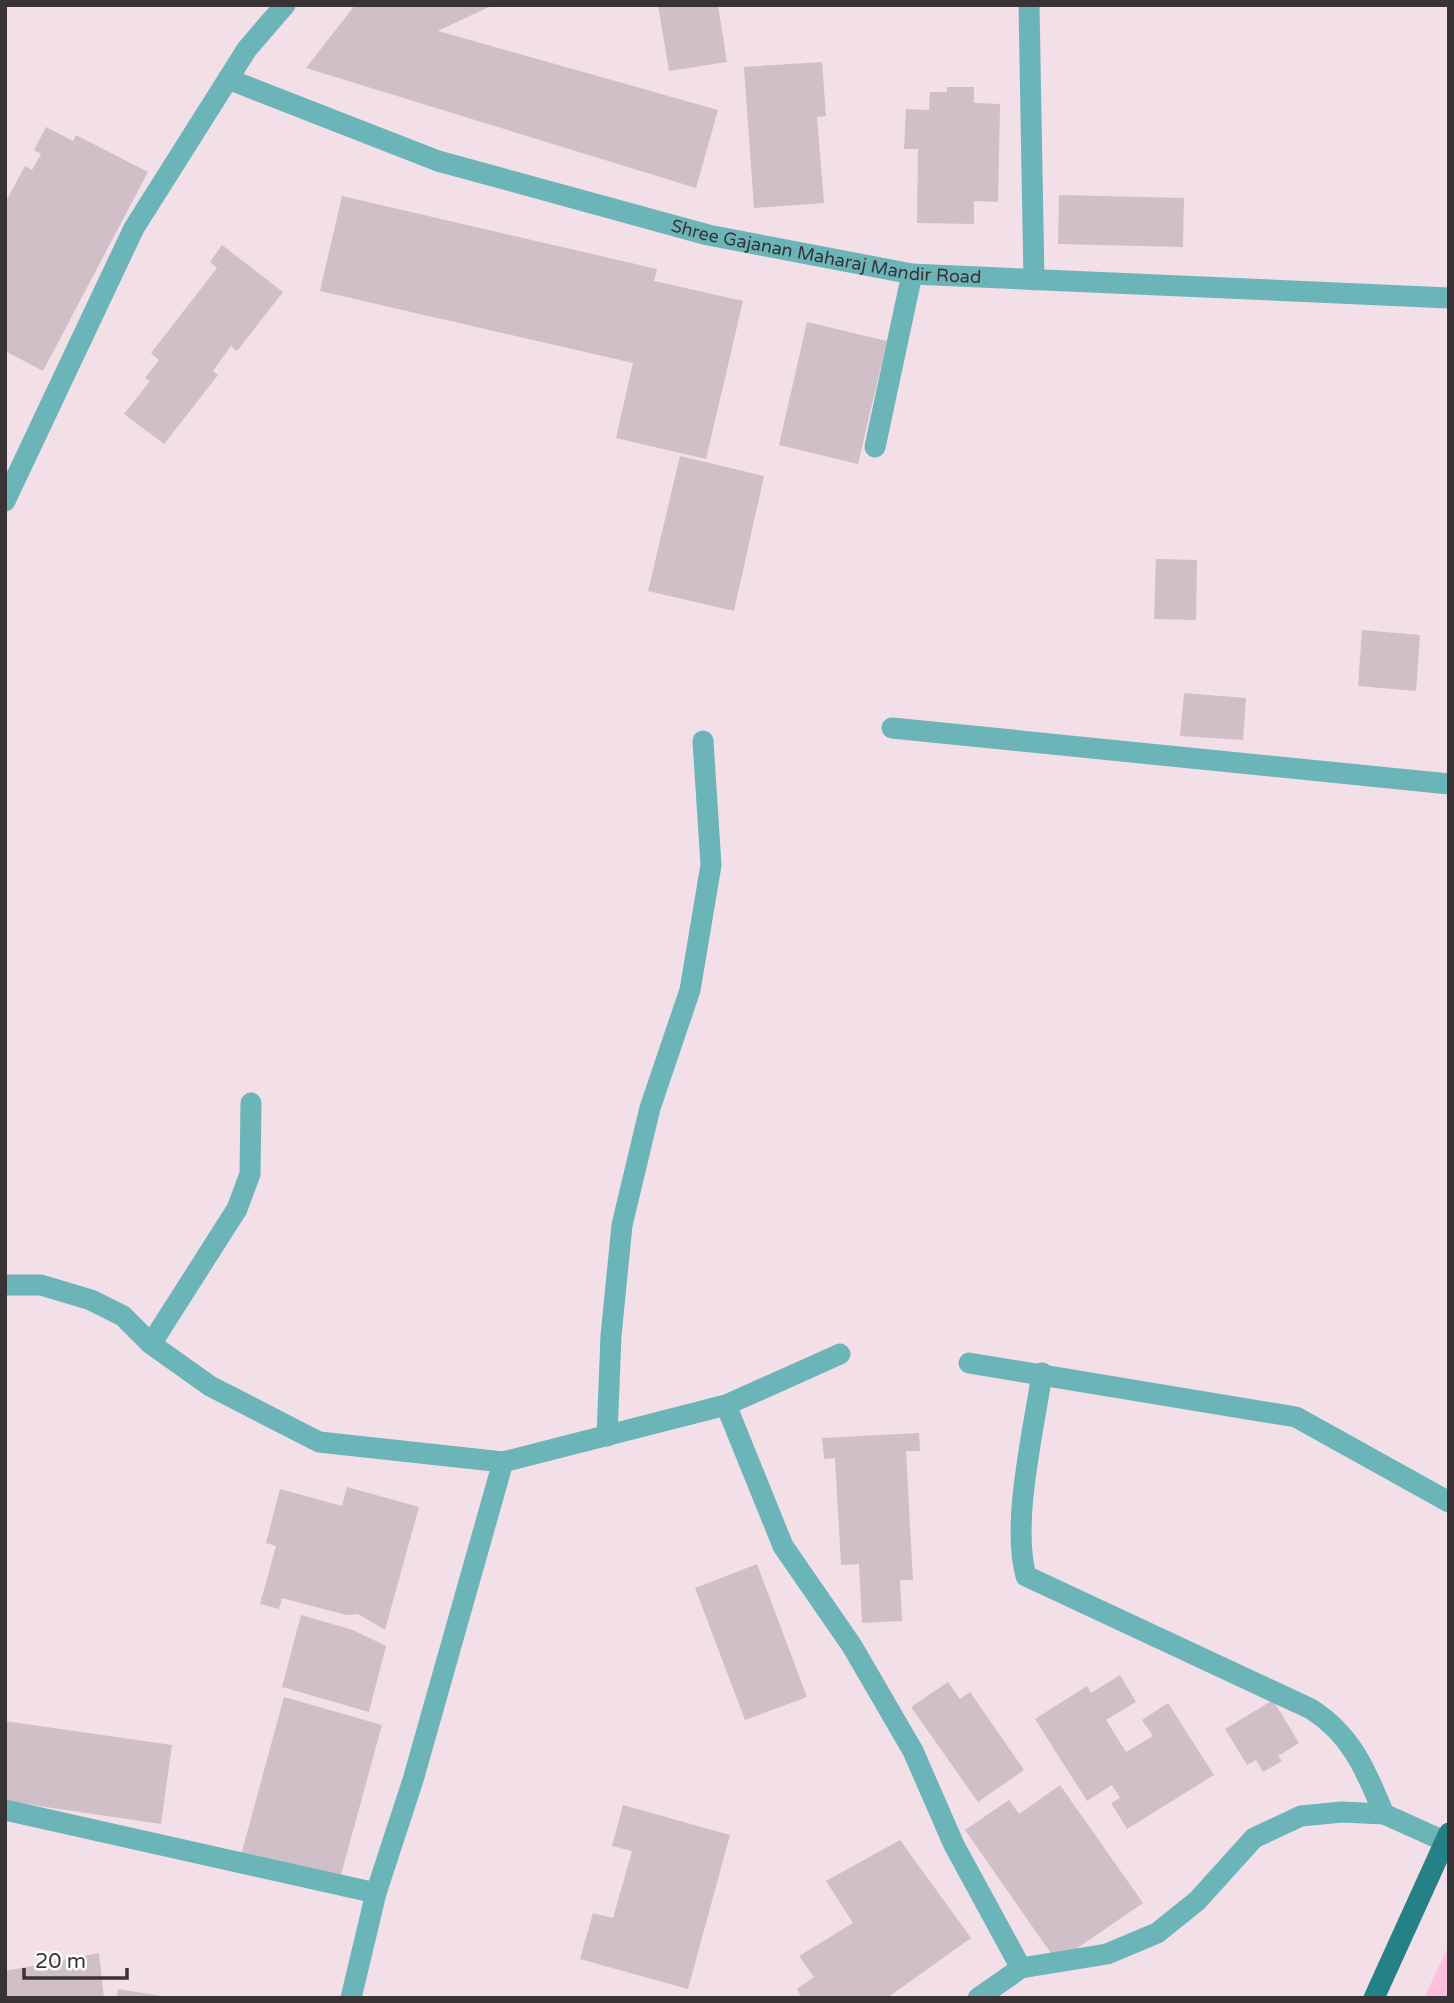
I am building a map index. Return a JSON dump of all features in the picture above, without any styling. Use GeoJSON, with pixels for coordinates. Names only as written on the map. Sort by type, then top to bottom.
{"type":"FeatureCollection","features":[{"type":"Feature","properties":{"kind":"main road"},"geometry":{"type":"LineString","coordinates":[[1374,1998],[1447,1837]]}},
{"type":"Feature","properties":{"kind":"street"},"geometry":{"type":"LineString","coordinates":[[5,501],[134,228],[247,49],[285,5]]}},
{"type":"Feature","properties":{"kind":"street"},"geometry":{"type":"LineString","coordinates":[[1029,5],[1034,280]]}},
{"type":"Feature","properties":{"kind":"street","name":"Shree Gajanan Maharaj Mandir Road"},"geometry":{"type":"LineString","coordinates":[[228,79],[438,161],[708,235],[912,274],[1449,298]]}},
{"type":"Feature","properties":{"kind":"street"},"geometry":{"type":"LineString","coordinates":[[876,447],[912,274]]}},
{"type":"Feature","properties":{"kind":"street"},"geometry":{"type":"LineString","coordinates":[[892,728],[1449,784]]}},
{"type":"Feature","properties":{"kind":"street"},"geometry":{"type":"LineString","coordinates":[[607,1436],[611,1336],[622,1224],[650,1108],[690,990],[711,865],[703,741]]}},
{"type":"Feature","properties":{"kind":"street"},"geometry":{"type":"LineString","coordinates":[[151,1344],[237,1209],[250,1174],[251,1103]]}},
{"type":"Feature","properties":{"kind":"street"},"geometry":{"type":"LineString","coordinates":[[5,1285],[41,1285],[91,1300],[123,1316],[151,1344],[210,1386],[319,1442],[503,1462],[726,1405],[840,1354]]}},
{"type":"Feature","properties":{"kind":"street"},"geometry":{"type":"LineString","coordinates":[[969,1363],[1296,1417],[1449,1502]]}},
{"type":"Feature","properties":{"kind":"street"},"geometry":{"type":"LineString","coordinates":[[1042,1373],[1023,1513],[1020,1554],[1026,1576],[1311,1709],[1333,1723],[1362,1762],[1384,1814]]}},
{"type":"Feature","properties":{"kind":"street"},"geometry":{"type":"LineString","coordinates":[[726,1405],[783,1546],[852,1646],[913,1751],[954,1845],[1021,1968]]}},
{"type":"Feature","properties":{"kind":"street"},"geometry":{"type":"LineString","coordinates":[[351,1998],[376,1893],[413,1780],[503,1462]]}},
{"type":"Feature","properties":{"kind":"street"},"geometry":{"type":"LineString","coordinates":[[5,1810],[376,1893]]}},
{"type":"Feature","properties":{"kind":"street"},"geometry":{"type":"LineString","coordinates":[[978,1998],[1021,1968],[1107,1955],[1157,1933],[1197,1901],[1254,1838],[1301,1816],[1342,1812],[1384,1814],[1447,1837]]}},
{"type":"Feature","properties":{"kind":"shaded area"},"geometry":{"type":"Polygon","coordinates":[[[1449,1945],[1449,1998],[1424,1998],[1425,1996],[1449,1945]]]}},
{"type":"Feature","properties":{"kind":"building"},"geometry":{"type":"Polygon","coordinates":[[[355,5],[493,5],[438,31],[718,110],[696,188],[306,68],[355,5]]]}},
{"type":"Feature","properties":{"kind":"building"},"geometry":{"type":"Polygon","coordinates":[[[658,5],[718,5],[727,62],[669,71],[658,5]]]}},
{"type":"Feature","properties":{"kind":"building"},"geometry":{"type":"Polygon","coordinates":[[[822,62],[826,116],[817,117],[824,203],[754,208],[744,67],[822,62]]]}},
{"type":"Feature","properties":{"kind":"building"},"geometry":{"type":"Polygon","coordinates":[[[947,87],[974,87],[974,103],[1000,104],[998,202],[974,201],[974,224],[917,223],[918,149],[904,149],[906,109],[929,110],[930,92],[947,92],[947,87]]]}},
{"type":"Feature","properties":{"kind":"building"},"geometry":{"type":"Polygon","coordinates":[[[46,127],[73,141],[76,135],[148,172],[43,371],[5,351],[5,203],[25,166],[32,170],[41,154],[34,150],[46,127]]]}},
{"type":"Feature","properties":{"kind":"building"},"geometry":{"type":"Polygon","coordinates":[[[1059,195],[1184,198],[1183,247],[1058,244],[1059,195]]]}},
{"type":"Feature","properties":{"kind":"building"},"geometry":{"type":"Polygon","coordinates":[[[342,196],[657,269],[654,281],[743,301],[706,459],[616,438],[633,363],[320,291],[342,196]]]}},
{"type":"Feature","properties":{"kind":"building"},"geometry":{"type":"Polygon","coordinates":[[[222,245],[283,292],[237,351],[231,346],[213,371],[218,375],[164,444],[124,414],[150,381],[145,378],[159,360],[151,353],[217,268],[210,262],[222,245]]]}},
{"type":"Feature","properties":{"kind":"building"},"geometry":{"type":"Polygon","coordinates":[[[807,322],[887,341],[858,464],[779,445],[807,322]]]}},
{"type":"Feature","properties":{"kind":"building"},"geometry":{"type":"Polygon","coordinates":[[[680,456],[764,476],[734,611],[648,591],[680,456]]]}},
{"type":"Feature","properties":{"kind":"building"},"geometry":{"type":"Polygon","coordinates":[[[1156,559],[1197,560],[1196,620],[1154,619],[1156,559]]]}},
{"type":"Feature","properties":{"kind":"building"},"geometry":{"type":"Polygon","coordinates":[[[1362,630],[1420,635],[1416,691],[1358,686],[1362,630]]]}},
{"type":"Feature","properties":{"kind":"building"},"geometry":{"type":"Polygon","coordinates":[[[1184,693],[1246,698],[1243,740],[1180,736],[1184,693]]]}},
{"type":"Feature","properties":{"kind":"building"},"geometry":{"type":"Polygon","coordinates":[[[919,1433],[920,1451],[906,1451],[913,1580],[900,1580],[902,1621],[862,1623],[859,1564],[841,1565],[835,1458],[824,1459],[822,1438],[919,1433]]]}},
{"type":"Feature","properties":{"kind":"building"},"geometry":{"type":"Polygon","coordinates":[[[347,1487],[419,1507],[385,1630],[358,1614],[346,1615],[282,1598],[279,1609],[260,1604],[276,1546],[266,1543],[280,1489],[342,1506],[347,1487]]]}},
{"type":"Feature","properties":{"kind":"building"},"geometry":{"type":"Polygon","coordinates":[[[757,1564],[807,1697],[745,1720],[695,1588],[757,1564]]]}},
{"type":"Feature","properties":{"kind":"building"},"geometry":{"type":"Polygon","coordinates":[[[301,1615],[353,1630],[386,1646],[369,1712],[282,1687],[301,1615]]]}},
{"type":"Feature","properties":{"kind":"building"},"geometry":{"type":"Polygon","coordinates":[[[1120,1675],[1136,1702],[1106,1720],[1126,1752],[1153,1736],[1142,1720],[1168,1703],[1214,1775],[1127,1829],[1111,1803],[1120,1798],[1112,1785],[1087,1801],[1035,1719],[1087,1686],[1091,1693],[1120,1675]]]}},
{"type":"Feature","properties":{"kind":"building"},"geometry":{"type":"Polygon","coordinates":[[[948,1682],[960,1699],[970,1692],[1024,1770],[978,1802],[911,1707],[948,1682]]]}},
{"type":"Feature","properties":{"kind":"building"},"geometry":{"type":"Polygon","coordinates":[[[284,1697],[382,1725],[339,1882],[241,1855],[284,1697]]]}},
{"type":"Feature","properties":{"kind":"building"},"geometry":{"type":"Polygon","coordinates":[[[1273,1700],[1299,1743],[1278,1756],[1282,1761],[1263,1772],[1256,1760],[1247,1765],[1225,1729],[1273,1700]]]}},
{"type":"Feature","properties":{"kind":"building"},"geometry":{"type":"Polygon","coordinates":[[[5,1721],[172,1745],[161,1824],[5,1801],[5,1721]]]}},
{"type":"Feature","properties":{"kind":"building"},"geometry":{"type":"Polygon","coordinates":[[[1060,1785],[1143,1903],[1057,1962],[965,1830],[1009,1800],[1019,1814],[1060,1785]]]}},
{"type":"Feature","properties":{"kind":"building"},"geometry":{"type":"Polygon","coordinates":[[[623,1805],[730,1835],[688,1989],[580,1959],[593,1913],[613,1918],[632,1851],[612,1846],[623,1805]]]}},
{"type":"Feature","properties":{"kind":"building"},"geometry":{"type":"Polygon","coordinates":[[[900,1840],[971,1938],[887,1998],[797,1998],[801,1996],[797,1989],[814,1977],[799,1956],[853,1923],[826,1881],[900,1840]]]}},
{"type":"Feature","properties":{"kind":"building"},"geometry":{"type":"Polygon","coordinates":[[[99,1953],[104,1998],[5,1998],[5,1971],[99,1953]]]}},
{"type":"Feature","properties":{"kind":"building"},"geometry":{"type":"Polygon","coordinates":[[[118,1989],[161,1996],[161,1998],[117,1998],[118,1989]]]}}]}
